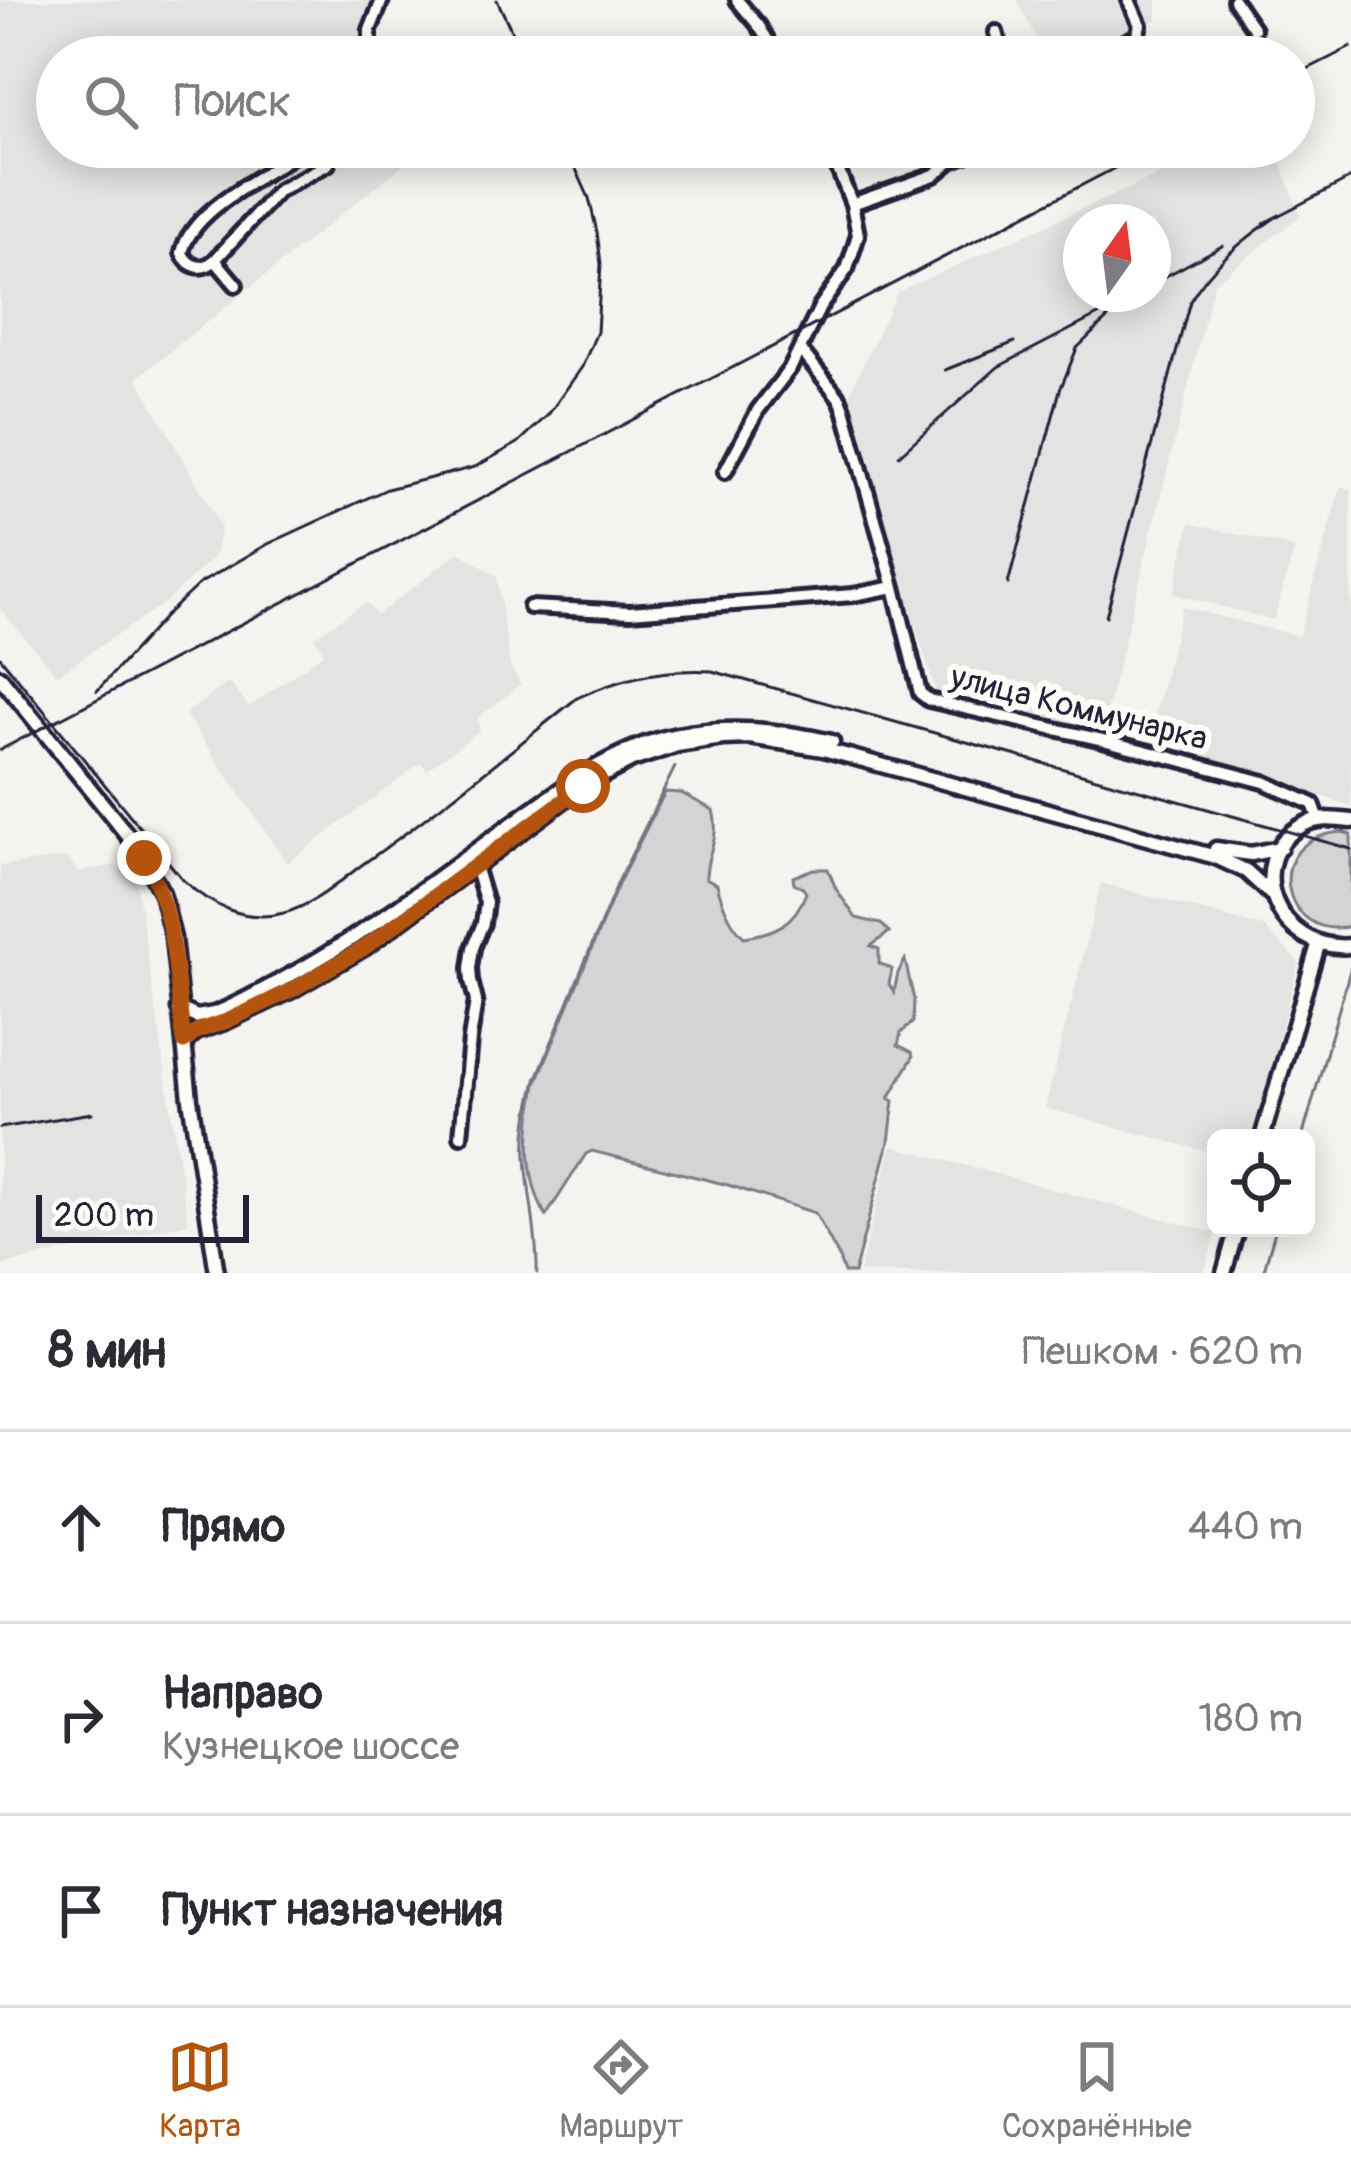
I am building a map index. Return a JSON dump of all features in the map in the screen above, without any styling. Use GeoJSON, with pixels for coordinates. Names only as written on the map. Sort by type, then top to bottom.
{"type":"FeatureCollection","features":[{"type":"Feature","properties":{"kind":"main road"},"geometry":{"type":"LineString","coordinates":[[0,677],[122,828],[158,884],[170,926],[218,1273]]}},
{"type":"Feature","properties":{"kind":"main road"},"geometry":{"type":"LineString","coordinates":[[179,1009],[190,1016],[206,1016],[272,986],[370,929],[594,767],[660,740],[696,732],[747,728],[798,735],[1219,850],[1251,854],[1280,848]]}},
{"type":"Feature","properties":{"kind":"main road"},"geometry":{"type":"LineString","coordinates":[[184,1042],[350,957],[583,786],[632,760],[677,745],[723,738],[749,737],[852,755],[1216,857],[1246,871],[1271,894],[1297,933],[1318,945],[1351,946]]}},
{"type":"Feature","properties":{"kind":"main road"},"geometry":{"type":"LineString","coordinates":[[1271,894],[1271,871],[1280,848],[1304,825],[1351,820]]}},
{"type":"Feature","properties":{"kind":"main road"},"geometry":{"type":"LineString","coordinates":[[1265,1129],[1318,945]]}},
{"type":"Feature","properties":{"kind":"main road"},"geometry":{"type":"LineString","coordinates":[[1224,1273],[1234,1237]]}},
{"type":"Feature","properties":{"kind":"street"},"geometry":{"type":"LineString","coordinates":[[369,36],[382,0]]}},
{"type":"Feature","properties":{"kind":"street"},"geometry":{"type":"LineString","coordinates":[[736,0],[765,36]]}},
{"type":"Feature","properties":{"kind":"street"},"geometry":{"type":"LineString","coordinates":[[1130,0],[1140,25],[1137,36]]}},
{"type":"Feature","properties":{"kind":"street"},"geometry":{"type":"LineString","coordinates":[[1234,0],[1254,29]]}},
{"type":"Feature","properties":{"kind":"street"},"geometry":{"type":"LineString","coordinates":[[997,32],[998,36]]}},
{"type":"Feature","properties":{"kind":"street"},"geometry":{"type":"LineString","coordinates":[[276,168],[234,190],[206,218],[184,245],[186,261],[207,267],[282,189],[321,168]]}},
{"type":"Feature","properties":{"kind":"street"},"geometry":{"type":"LineString","coordinates":[[282,168],[282,189]]}},
{"type":"Feature","properties":{"kind":"street"},"geometry":{"type":"LineString","coordinates":[[725,472],[758,410],[782,381],[820,307],[847,269],[858,235],[853,204],[838,168]]}},
{"type":"Feature","properties":{"kind":"street"},"geometry":{"type":"LineString","coordinates":[[853,204],[942,168]]}},
{"type":"Feature","properties":{"kind":"street"},"geometry":{"type":"LineString","coordinates":[[215,260],[236,285]]}},
{"type":"Feature","properties":{"kind":"street","name":"улица Коммунарка"},"geometry":{"type":"LineString","coordinates":[[800,349],[844,409],[920,693],[929,700],[1264,782],[1313,804],[1319,820]]}},
{"type":"Feature","properties":{"kind":"street"},"geometry":{"type":"LineString","coordinates":[[530,607],[630,612],[853,595],[894,587]]}},
{"type":"Feature","properties":{"kind":"street"},"geometry":{"type":"LineString","coordinates":[[461,1136],[476,1001],[470,968],[486,904],[475,866]]}},
{"type":"Feature","properties":{"kind":"shaded area"},"geometry":{"type":"Polygon","coordinates":[[[0,0],[370,0],[361,36],[36,36],[36,168],[399,168],[137,378],[221,527],[215,556],[167,601],[57,675],[0,609],[0,0]]]}},
{"type":"Feature","properties":{"kind":"shaded area"},"geometry":{"type":"Polygon","coordinates":[[[1017,0],[1157,0],[1157,19],[1113,36],[1035,36],[1017,0]]]}},
{"type":"Feature","properties":{"kind":"shaded area"},"geometry":{"type":"Polygon","coordinates":[[[1174,168],[1283,168],[1300,216],[1214,283],[1101,734],[937,696],[847,400],[897,292],[1063,218],[1063,312],[1171,312],[1171,204],[1094,204],[1174,168]]]}},
{"type":"Feature","properties":{"kind":"shaded area"},"geometry":{"type":"Polygon","coordinates":[[[1341,486],[1351,489],[1351,806],[1147,746],[1182,607],[1299,636],[1341,486]]]}},
{"type":"Feature","properties":{"kind":"shaded area"},"geometry":{"type":"Polygon","coordinates":[[[1190,523],[1295,548],[1274,620],[1173,594],[1190,523]]]}},
{"type":"Feature","properties":{"kind":"shaded area"},"geometry":{"type":"Polygon","coordinates":[[[459,552],[497,576],[510,666],[521,684],[478,718],[480,730],[427,770],[421,763],[287,863],[185,714],[229,682],[249,707],[324,653],[314,637],[366,602],[377,615],[459,552]]]}},
{"type":"Feature","properties":{"kind":"shaded area"},"geometry":{"type":"Polygon","coordinates":[[[665,792],[681,793],[713,810],[715,829],[706,878],[717,884],[727,913],[744,937],[774,929],[796,912],[806,893],[793,877],[828,869],[856,918],[881,924],[889,932],[871,946],[879,949],[879,963],[892,969],[889,984],[894,992],[905,960],[914,1000],[913,1022],[901,1033],[898,1045],[913,1057],[889,1098],[894,1101],[889,1142],[854,1273],[844,1273],[815,1213],[728,1185],[592,1151],[546,1216],[539,1200],[529,1151],[536,1084],[619,882],[665,792]]]}},
{"type":"Feature","properties":{"kind":"shaded area"},"geometry":{"type":"Polygon","coordinates":[[[1343,832],[1351,835],[1351,926],[1327,927],[1309,920],[1295,905],[1289,888],[1290,869],[1298,851],[1316,838],[1343,832]]]}},
{"type":"Feature","properties":{"kind":"shaded area"},"geometry":{"type":"Polygon","coordinates":[[[68,857],[77,872],[115,865],[136,879],[188,1223],[0,1266],[0,866],[68,857]]]}},
{"type":"Feature","properties":{"kind":"shaded area"},"geometry":{"type":"Polygon","coordinates":[[[1101,883],[1264,927],[1299,962],[1254,1129],[1207,1129],[1207,1152],[1045,1108],[1101,883]]]}},
{"type":"Feature","properties":{"kind":"shaded area"},"geometry":{"type":"Polygon","coordinates":[[[892,1146],[1207,1231],[1207,1237],[1215,1237],[1204,1273],[859,1273],[892,1146]]]}},
{"type":"Feature","properties":{"kind":"waterway"},"geometry":{"type":"LineString","coordinates":[[537,1273],[526,1147],[536,1080],[618,882],[675,767]]}},
{"type":"Feature","properties":{"kind":"waterway"},"geometry":{"type":"LineString","coordinates":[[1305,1129],[1351,967]]}},
{"type":"Feature","properties":{"kind":"waterway"},"geometry":{"type":"LineString","coordinates":[[1263,1273],[1273,1237]]}},
{"type":"Feature","properties":{"kind":"tram line"},"geometry":{"type":"LineString","coordinates":[[0,657],[183,880],[217,905],[256,916],[284,913],[316,899],[577,698],[626,680],[677,671],[712,671],[1351,849]]}},
{"type":"Feature","properties":{"kind":"railway"},"geometry":{"type":"LineString","coordinates":[[497,0],[514,36]]}},
{"type":"Feature","properties":{"kind":"railway"},"geometry":{"type":"LineString","coordinates":[[1315,65],[1351,47]]}},
{"type":"Feature","properties":{"kind":"railway"},"geometry":{"type":"LineString","coordinates":[[97,691],[199,584],[268,544],[387,489],[475,467],[518,443],[548,415],[582,367],[597,332],[601,264],[597,232],[575,168]]}},
{"type":"Feature","properties":{"kind":"railway"},"geometry":{"type":"LineString","coordinates":[[0,750],[1115,168]]}},
{"type":"Feature","properties":{"kind":"railway"},"geometry":{"type":"LineString","coordinates":[[1264,223],[1351,178]]}},
{"type":"Feature","properties":{"kind":"railway"},"geometry":{"type":"LineString","coordinates":[[1106,616],[1190,301],[1228,254],[1276,217]]}},
{"type":"Feature","properties":{"kind":"railway"},"geometry":{"type":"LineString","coordinates":[[1171,273],[1222,246]]}},
{"type":"Feature","properties":{"kind":"railway"},"geometry":{"type":"LineString","coordinates":[[899,455],[998,367],[1104,312]]}},
{"type":"Feature","properties":{"kind":"railway"},"geometry":{"type":"LineString","coordinates":[[1008,584],[1060,390],[1077,348],[1114,312]]}},
{"type":"Feature","properties":{"kind":"railway"},"geometry":{"type":"LineString","coordinates":[[945,370],[1015,342]]}},
{"type":"Feature","properties":{"kind":"railway"},"geometry":{"type":"LineString","coordinates":[[0,1128],[92,1113]]}},
{"type":"Feature","properties":{"kind":"route"},"geometry":{"type":"LineString","coordinates":[[144,858],[158,884],[170,926],[184,1042],[199,1030],[292,990],[364,948],[583,786]]}}]}
